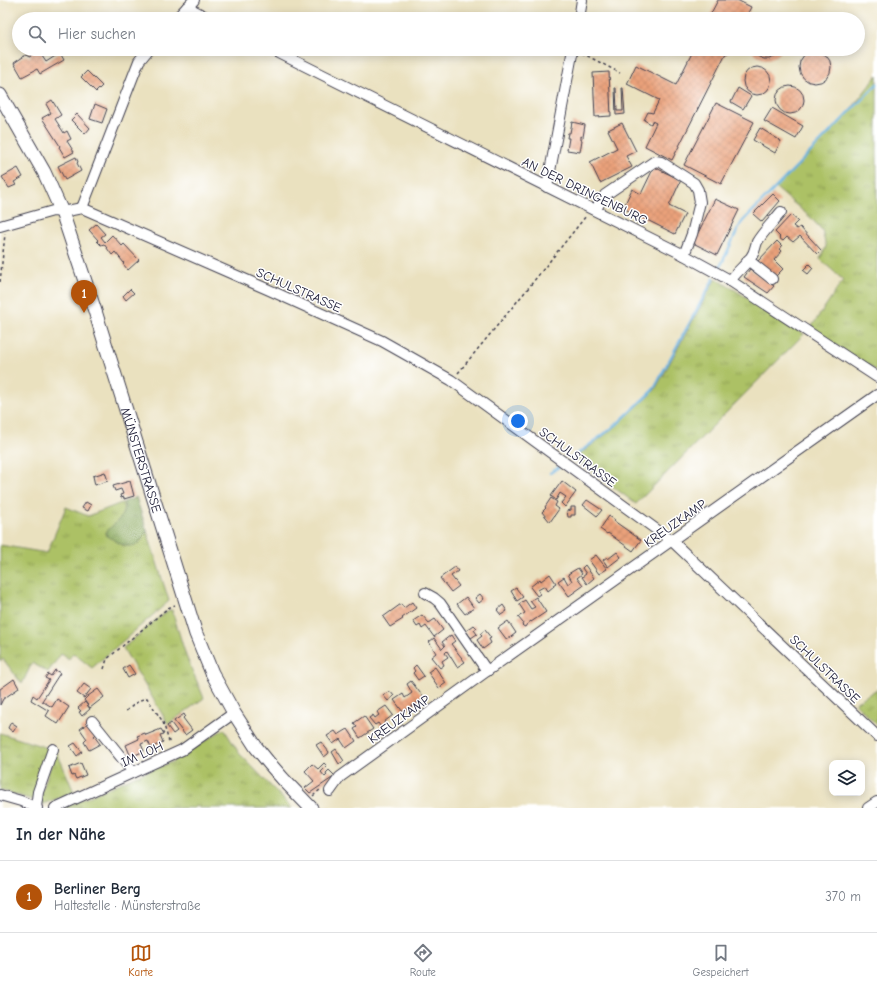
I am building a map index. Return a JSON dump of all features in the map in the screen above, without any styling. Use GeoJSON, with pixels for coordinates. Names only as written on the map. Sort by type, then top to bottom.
{"type":"FeatureCollection","features":[{"type":"Feature","properties":{"kind":"main road","name":"MÜNSTERSTRASSE"},"geometry":{"type":"LineString","coordinates":[[0,95],[44,172],[62,212],[95,311],[196,634],[212,673],[234,714],[256,747],[283,779],[309,805]]}},
{"type":"Feature","properties":{"kind":"street"},"geometry":{"type":"LineString","coordinates":[[580,12],[582,0]]}},
{"type":"Feature","properties":{"kind":"street"},"geometry":{"type":"LineString","coordinates":[[183,12],[191,4],[201,12]]}},
{"type":"Feature","properties":{"kind":"street"},"geometry":{"type":"LineString","coordinates":[[2,226],[53,212],[62,212],[82,208],[139,61],[143,56]]}},
{"type":"Feature","properties":{"kind":"street","name":"AN DER DRINGENBURG"},"geometry":{"type":"LineString","coordinates":[[285,56],[684,255],[730,281],[877,377]]}},
{"type":"Feature","properties":{"kind":"street"},"geometry":{"type":"LineString","coordinates":[[547,186],[576,56]]}},
{"type":"Feature","properties":{"kind":"street"},"geometry":{"type":"LineString","coordinates":[[593,209],[605,195],[655,161],[661,162],[694,184],[698,190],[700,202],[692,234],[684,255]]}},
{"type":"Feature","properties":{"kind":"street","name":"SCHULSTRASSE"},"geometry":{"type":"LineString","coordinates":[[82,208],[382,341],[451,380],[672,541],[877,736]]}},
{"type":"Feature","properties":{"kind":"street"},"geometry":{"type":"LineString","coordinates":[[730,281],[736,272],[752,256],[756,250],[757,243],[760,238],[781,212]]}},
{"type":"Feature","properties":{"kind":"street"},"geometry":{"type":"LineString","coordinates":[[748,260],[772,279]]}},
{"type":"Feature","properties":{"kind":"street","name":"KREUZKAMP"},"geometry":{"type":"LineString","coordinates":[[332,788],[340,777],[486,671],[877,396]]}},
{"type":"Feature","properties":{"kind":"street"},"geometry":{"type":"LineString","coordinates":[[425,594],[434,598],[440,603],[486,671]]}},
{"type":"Feature","properties":{"kind":"street","name":"IM LOH"},"geometry":{"type":"LineString","coordinates":[[55,808],[182,750],[234,714]]}},
{"type":"Feature","properties":{"kind":"street"},"geometry":{"type":"LineString","coordinates":[[92,721],[133,772]]}},
{"type":"Feature","properties":{"kind":"street"},"geometry":{"type":"LineString","coordinates":[[0,795],[21,801],[37,808],[38,792],[53,749]]}},
{"type":"Feature","properties":{"kind":"street"},"geometry":{"type":"LineString","coordinates":[[868,808],[877,802]]}},
{"type":"Feature","properties":{"kind":"path"},"geometry":{"type":"LineString","coordinates":[[587,56],[620,73]]}},
{"type":"Feature","properties":{"kind":"path"},"geometry":{"type":"LineString","coordinates":[[451,380],[593,209]]}},
{"type":"Feature","properties":{"kind":"path"},"geometry":{"type":"LineString","coordinates":[[0,282],[5,236],[2,226]]}},
{"type":"Feature","properties":{"kind":"path"},"geometry":{"type":"LineString","coordinates":[[104,669],[107,659],[168,608],[186,600]]}},
{"type":"Feature","properties":{"kind":"path"},"geometry":{"type":"LineString","coordinates":[[126,711],[140,700],[147,698],[163,722],[174,754]]}},
{"type":"Feature","properties":{"kind":"path"},"geometry":{"type":"LineString","coordinates":[[309,805],[324,787],[332,788]]}},
{"type":"Feature","properties":{"kind":"green space"},"geometry":{"type":"Polygon","coordinates":[[[877,75],[877,371],[810,329],[843,280],[820,259],[826,247],[822,230],[810,217],[776,188],[850,111],[877,75]]]}},
{"type":"Feature","properties":{"kind":"green space"},"geometry":{"type":"Polygon","coordinates":[[[716,278],[804,334],[636,504],[575,458],[615,427],[655,390],[716,278]]]}},
{"type":"Feature","properties":{"kind":"green space"},"geometry":{"type":"Polygon","coordinates":[[[136,497],[147,531],[140,542],[136,545],[127,546],[106,535],[106,532],[121,516],[124,508],[124,502],[136,497]]]}},
{"type":"Feature","properties":{"kind":"green space"},"geometry":{"type":"Polygon","coordinates":[[[124,502],[124,508],[121,516],[106,532],[141,541],[147,531],[169,601],[92,668],[73,653],[69,659],[61,654],[48,672],[32,663],[22,684],[3,659],[0,661],[0,545],[47,553],[66,507],[88,516],[124,502]]]}},
{"type":"Feature","properties":{"kind":"green space"},"geometry":{"type":"Polygon","coordinates":[[[169,610],[172,610],[186,656],[204,698],[168,724],[123,648],[169,610]]]}},
{"type":"Feature","properties":{"kind":"green space"},"geometry":{"type":"Polygon","coordinates":[[[877,689],[877,725],[855,703],[877,689]]]}},
{"type":"Feature","properties":{"kind":"green space"},"geometry":{"type":"Polygon","coordinates":[[[224,729],[239,753],[292,808],[199,808],[197,806],[195,808],[63,808],[135,776],[172,762],[224,729]]]}},
{"type":"Feature","properties":{"kind":"green space"},"geometry":{"type":"Polygon","coordinates":[[[0,733],[51,749],[33,800],[0,790],[0,733]]]}},
{"type":"Feature","properties":{"kind":"green space"},"geometry":{"type":"Polygon","coordinates":[[[56,750],[74,792],[42,804],[41,795],[56,750]]]}},
{"type":"Feature","properties":{"kind":"building"},"geometry":{"type":"Polygon","coordinates":[[[718,0],[737,0],[751,7],[748,12],[712,12],[718,0]]]}},
{"type":"Feature","properties":{"kind":"building"},"geometry":{"type":"Polygon","coordinates":[[[24,56],[42,56],[46,62],[55,56],[62,56],[64,60],[40,74],[37,69],[22,77],[14,63],[24,56]]]}},
{"type":"Feature","properties":{"kind":"building"},"geometry":{"type":"Polygon","coordinates":[[[690,56],[724,56],[672,160],[645,146],[656,123],[652,121],[651,124],[644,120],[648,112],[653,113],[659,100],[627,84],[636,65],[676,85],[690,56]]]}},
{"type":"Feature","properties":{"kind":"building"},"geometry":{"type":"Polygon","coordinates":[[[757,56],[776,56],[769,59],[757,56]]]}},
{"type":"Feature","properties":{"kind":"building"},"geometry":{"type":"Polygon","coordinates":[[[804,56],[826,56],[831,64],[831,70],[828,76],[818,83],[812,83],[806,80],[799,70],[800,61],[804,56]]]}},
{"type":"Feature","properties":{"kind":"building"},"geometry":{"type":"Polygon","coordinates":[[[757,67],[767,71],[771,81],[767,91],[757,95],[747,91],[743,81],[747,71],[757,67]]]}},
{"type":"Feature","properties":{"kind":"building"},"geometry":{"type":"Polygon","coordinates":[[[87,71],[102,86],[96,92],[81,77],[87,71]]]}},
{"type":"Feature","properties":{"kind":"building"},"geometry":{"type":"Polygon","coordinates":[[[609,72],[611,116],[595,117],[593,73],[609,72]]]}},
{"type":"Feature","properties":{"kind":"building"},"geometry":{"type":"Polygon","coordinates":[[[790,86],[800,90],[804,100],[800,110],[790,114],[780,110],[776,100],[780,90],[790,86]]]}},
{"type":"Feature","properties":{"kind":"building"},"geometry":{"type":"Polygon","coordinates":[[[615,88],[617,111],[623,111],[623,88],[625,114],[616,115],[615,88]]]}},
{"type":"Feature","properties":{"kind":"building"},"geometry":{"type":"Polygon","coordinates":[[[738,88],[751,96],[743,109],[731,102],[738,88]]]}},
{"type":"Feature","properties":{"kind":"building"},"geometry":{"type":"Polygon","coordinates":[[[52,100],[61,115],[55,119],[64,133],[67,131],[71,139],[67,141],[74,152],[65,157],[59,147],[60,146],[42,118],[51,113],[46,104],[52,100]]]}},
{"type":"Feature","properties":{"kind":"building"},"geometry":{"type":"Polygon","coordinates":[[[716,103],[754,122],[721,184],[684,165],[716,103]]]}},
{"type":"Feature","properties":{"kind":"building"},"geometry":{"type":"Polygon","coordinates":[[[95,104],[107,109],[102,123],[90,119],[95,104]]]}},
{"type":"Feature","properties":{"kind":"building"},"geometry":{"type":"Polygon","coordinates":[[[772,108],[803,126],[796,139],[764,121],[772,108]]]}},
{"type":"Feature","properties":{"kind":"building"},"geometry":{"type":"Polygon","coordinates":[[[77,114],[90,128],[85,134],[71,120],[77,114]]]}},
{"type":"Feature","properties":{"kind":"building"},"geometry":{"type":"Polygon","coordinates":[[[572,122],[585,125],[583,137],[581,136],[582,140],[580,152],[567,150],[569,138],[567,138],[568,133],[570,133],[572,122]]]}},
{"type":"Feature","properties":{"kind":"building"},"geometry":{"type":"Polygon","coordinates":[[[622,123],[636,151],[626,156],[632,167],[600,183],[590,162],[617,148],[608,130],[622,123]]]}},
{"type":"Feature","properties":{"kind":"building"},"geometry":{"type":"Polygon","coordinates":[[[760,128],[781,141],[775,153],[753,140],[760,128]]]}},
{"type":"Feature","properties":{"kind":"building"},"geometry":{"type":"Polygon","coordinates":[[[76,157],[81,171],[65,180],[58,166],[76,157]]]}},
{"type":"Feature","properties":{"kind":"building"},"geometry":{"type":"Polygon","coordinates":[[[654,167],[681,180],[669,206],[685,214],[675,234],[623,208],[632,189],[641,194],[654,167]]]}},
{"type":"Feature","properties":{"kind":"building"},"geometry":{"type":"Polygon","coordinates":[[[18,168],[23,177],[14,182],[16,185],[9,188],[2,177],[18,168]]]}},
{"type":"Feature","properties":{"kind":"building"},"geometry":{"type":"Polygon","coordinates":[[[773,194],[780,201],[762,222],[753,214],[773,194]]]}},
{"type":"Feature","properties":{"kind":"building"},"geometry":{"type":"Polygon","coordinates":[[[715,199],[739,210],[717,255],[693,243],[715,199]]]}},
{"type":"Feature","properties":{"kind":"building"},"geometry":{"type":"Polygon","coordinates":[[[791,215],[798,221],[793,226],[797,229],[800,227],[821,250],[817,254],[800,236],[793,242],[787,237],[783,241],[775,232],[791,215]]]}},
{"type":"Feature","properties":{"kind":"building"},"geometry":{"type":"Polygon","coordinates":[[[96,224],[105,234],[101,237],[105,242],[112,235],[122,246],[124,244],[139,260],[128,270],[115,252],[112,255],[104,244],[101,245],[97,241],[98,240],[89,230],[96,224]]]}},
{"type":"Feature","properties":{"kind":"building"},"geometry":{"type":"Polygon","coordinates":[[[777,241],[782,246],[780,249],[782,251],[774,260],[783,269],[774,278],[757,262],[777,241]]]}},
{"type":"Feature","properties":{"kind":"building"},"geometry":{"type":"Polygon","coordinates":[[[809,264],[813,268],[808,274],[803,270],[809,264]]]}},
{"type":"Feature","properties":{"kind":"building"},"geometry":{"type":"Polygon","coordinates":[[[750,269],[774,286],[768,293],[744,277],[750,269]]]}},
{"type":"Feature","properties":{"kind":"building"},"geometry":{"type":"Polygon","coordinates":[[[130,289],[134,293],[126,300],[123,296],[130,289]]]}},
{"type":"Feature","properties":{"kind":"building"},"geometry":{"type":"Polygon","coordinates":[[[105,472],[108,481],[95,485],[93,476],[105,472]]]}},
{"type":"Feature","properties":{"kind":"building"},"geometry":{"type":"Polygon","coordinates":[[[130,481],[134,496],[124,499],[124,497],[121,498],[120,495],[123,494],[121,489],[115,491],[113,486],[130,481]]]}},
{"type":"Feature","properties":{"kind":"building"},"geometry":{"type":"Polygon","coordinates":[[[562,481],[576,492],[565,507],[561,503],[566,497],[560,493],[556,500],[551,496],[562,481]]]}},
{"type":"Feature","properties":{"kind":"building"},"geometry":{"type":"Polygon","coordinates":[[[551,498],[557,502],[555,506],[559,509],[550,522],[542,512],[546,508],[545,507],[551,498]]]}},
{"type":"Feature","properties":{"kind":"building"},"geometry":{"type":"Polygon","coordinates":[[[587,500],[602,510],[597,516],[583,505],[587,500]]]}},
{"type":"Feature","properties":{"kind":"building"},"geometry":{"type":"Polygon","coordinates":[[[86,502],[91,505],[88,511],[82,508],[86,502]]]}},
{"type":"Feature","properties":{"kind":"building"},"geometry":{"type":"Polygon","coordinates":[[[571,507],[575,507],[575,515],[568,517],[567,511],[571,510],[571,507]]]}},
{"type":"Feature","properties":{"kind":"building"},"geometry":{"type":"Polygon","coordinates":[[[609,516],[641,540],[633,551],[600,529],[609,516]]]}},
{"type":"Feature","properties":{"kind":"building"},"geometry":{"type":"Polygon","coordinates":[[[617,552],[621,557],[608,567],[603,560],[607,557],[608,559],[617,552]]]}},
{"type":"Feature","properties":{"kind":"building"},"geometry":{"type":"Polygon","coordinates":[[[596,555],[607,569],[599,574],[589,560],[596,555]]]}},
{"type":"Feature","properties":{"kind":"building"},"geometry":{"type":"Polygon","coordinates":[[[585,565],[594,578],[587,584],[582,577],[586,574],[582,568],[585,565]]]}},
{"type":"Feature","properties":{"kind":"building"},"geometry":{"type":"Polygon","coordinates":[[[455,567],[458,571],[451,576],[459,586],[451,592],[440,578],[455,567]]]}},
{"type":"Feature","properties":{"kind":"building"},"geometry":{"type":"Polygon","coordinates":[[[578,568],[582,574],[577,578],[583,586],[569,596],[558,581],[564,577],[568,584],[572,581],[568,574],[578,568]]]}},
{"type":"Feature","properties":{"kind":"building"},"geometry":{"type":"Polygon","coordinates":[[[550,574],[556,583],[548,591],[545,586],[538,590],[540,594],[537,596],[530,587],[540,579],[541,581],[550,574]]]}},
{"type":"Feature","properties":{"kind":"building"},"geometry":{"type":"Polygon","coordinates":[[[516,588],[523,597],[517,601],[511,591],[516,588]]]}},
{"type":"Feature","properties":{"kind":"building"},"geometry":{"type":"Polygon","coordinates":[[[480,594],[484,599],[479,603],[475,598],[480,594]]]}},
{"type":"Feature","properties":{"kind":"building"},"geometry":{"type":"Polygon","coordinates":[[[466,597],[474,608],[465,614],[457,604],[466,597]]]}},
{"type":"Feature","properties":{"kind":"building"},"geometry":{"type":"Polygon","coordinates":[[[536,597],[546,612],[531,621],[525,627],[522,625],[523,623],[518,617],[525,613],[519,604],[525,600],[531,609],[535,607],[530,601],[536,597]]]}},
{"type":"Feature","properties":{"kind":"building"},"geometry":{"type":"Polygon","coordinates":[[[412,602],[416,608],[402,618],[403,619],[390,627],[383,617],[401,604],[404,608],[412,602]]]}},
{"type":"Feature","properties":{"kind":"building"},"geometry":{"type":"Polygon","coordinates":[[[503,605],[507,611],[501,615],[497,610],[503,605]]]}},
{"type":"Feature","properties":{"kind":"building"},"geometry":{"type":"Polygon","coordinates":[[[422,615],[429,623],[435,619],[443,630],[434,637],[426,626],[422,629],[420,625],[417,627],[413,621],[422,615]]]}},
{"type":"Feature","properties":{"kind":"building"},"geometry":{"type":"Polygon","coordinates":[[[508,621],[516,633],[507,640],[498,628],[508,621]]]}},
{"type":"Feature","properties":{"kind":"building"},"geometry":{"type":"Polygon","coordinates":[[[474,625],[477,628],[474,630],[477,634],[471,638],[466,631],[474,625]]]}},
{"type":"Feature","properties":{"kind":"building"},"geometry":{"type":"Polygon","coordinates":[[[485,630],[491,638],[489,639],[491,643],[483,649],[477,640],[482,636],[480,634],[485,630]]]}},
{"type":"Feature","properties":{"kind":"building"},"geometry":{"type":"Polygon","coordinates":[[[451,635],[455,641],[451,644],[465,662],[457,667],[447,651],[445,653],[448,657],[442,661],[444,665],[440,668],[431,657],[436,653],[429,642],[434,638],[442,649],[445,646],[442,642],[451,635]]]}},
{"type":"Feature","properties":{"kind":"building"},"geometry":{"type":"Polygon","coordinates":[[[129,665],[135,674],[128,678],[123,669],[129,665]]]}},
{"type":"Feature","properties":{"kind":"building"},"geometry":{"type":"Polygon","coordinates":[[[416,665],[424,676],[418,680],[413,673],[415,671],[413,668],[416,665]]]}},
{"type":"Feature","properties":{"kind":"building"},"geometry":{"type":"Polygon","coordinates":[[[435,667],[446,683],[439,688],[428,672],[435,667]]]}},
{"type":"Feature","properties":{"kind":"building"},"geometry":{"type":"Polygon","coordinates":[[[55,670],[60,673],[42,701],[52,707],[57,699],[69,707],[58,724],[46,716],[49,711],[31,700],[33,695],[37,698],[49,680],[45,678],[48,674],[51,676],[55,670]]]}},
{"type":"Feature","properties":{"kind":"building"},"geometry":{"type":"Polygon","coordinates":[[[14,679],[19,688],[3,699],[0,705],[0,689],[14,679]]]}},
{"type":"Feature","properties":{"kind":"building"},"geometry":{"type":"Polygon","coordinates":[[[411,681],[424,698],[403,712],[394,700],[403,694],[405,698],[412,693],[407,684],[411,681]]]}},
{"type":"Feature","properties":{"kind":"building"},"geometry":{"type":"Polygon","coordinates":[[[84,684],[91,689],[84,698],[77,693],[84,684]]]}},
{"type":"Feature","properties":{"kind":"building"},"geometry":{"type":"Polygon","coordinates":[[[98,689],[104,697],[90,708],[84,700],[98,689]]]}},
{"type":"Feature","properties":{"kind":"building"},"geometry":{"type":"Polygon","coordinates":[[[390,691],[394,696],[388,701],[383,695],[390,691]]]}},
{"type":"Feature","properties":{"kind":"building"},"geometry":{"type":"Polygon","coordinates":[[[85,702],[90,709],[82,716],[79,712],[81,711],[78,708],[85,702]]]}},
{"type":"Feature","properties":{"kind":"building"},"geometry":{"type":"Polygon","coordinates":[[[386,706],[393,715],[384,722],[385,724],[381,727],[378,723],[375,725],[369,718],[373,715],[375,718],[379,715],[377,712],[386,706]]]}},
{"type":"Feature","properties":{"kind":"building"},"geometry":{"type":"Polygon","coordinates":[[[184,714],[185,716],[183,718],[192,730],[185,735],[174,721],[184,714]]]}},
{"type":"Feature","properties":{"kind":"building"},"geometry":{"type":"Polygon","coordinates":[[[364,716],[373,729],[360,738],[354,729],[357,727],[354,723],[364,716]]]}},
{"type":"Feature","properties":{"kind":"building"},"geometry":{"type":"Polygon","coordinates":[[[11,722],[17,726],[13,732],[8,728],[11,722]]]}},
{"type":"Feature","properties":{"kind":"building"},"geometry":{"type":"Polygon","coordinates":[[[88,723],[96,734],[94,736],[100,744],[89,750],[84,742],[87,739],[80,729],[88,723]]]}},
{"type":"Feature","properties":{"kind":"building"},"geometry":{"type":"Polygon","coordinates":[[[171,723],[177,731],[173,734],[167,726],[171,723]]]}},
{"type":"Feature","properties":{"kind":"building"},"geometry":{"type":"Polygon","coordinates":[[[161,729],[164,734],[160,735],[163,742],[151,748],[148,741],[141,744],[144,751],[131,757],[126,745],[139,739],[137,736],[145,733],[146,735],[161,729]]]}},
{"type":"Feature","properties":{"kind":"building"},"geometry":{"type":"Polygon","coordinates":[[[348,729],[356,741],[346,748],[340,739],[333,744],[327,736],[335,731],[338,735],[348,729]]]}},
{"type":"Feature","properties":{"kind":"building"},"geometry":{"type":"Polygon","coordinates":[[[321,742],[329,752],[324,757],[316,745],[321,742]]]}},
{"type":"Feature","properties":{"kind":"building"},"geometry":{"type":"Polygon","coordinates":[[[75,743],[82,752],[77,756],[70,746],[75,743]]]}},
{"type":"Feature","properties":{"kind":"building"},"geometry":{"type":"Polygon","coordinates":[[[336,749],[344,761],[339,764],[332,752],[336,749]]]}},
{"type":"Feature","properties":{"kind":"building"},"geometry":{"type":"Polygon","coordinates":[[[81,763],[86,775],[76,779],[74,775],[72,776],[69,768],[81,763]]]}},
{"type":"Feature","properties":{"kind":"building"},"geometry":{"type":"Polygon","coordinates":[[[324,763],[327,766],[321,772],[325,777],[329,770],[335,776],[310,793],[305,788],[314,781],[305,771],[312,764],[318,769],[324,763]]]}},
{"type":"Feature","properties":{"kind":"waterway"},"geometry":{"type":"LineString","coordinates":[[720,267],[742,222],[877,84]]}},
{"type":"Feature","properties":{"kind":"waterway"},"geometry":{"type":"LineString","coordinates":[[572,458],[616,425],[653,390],[714,278]]}},
{"type":"Feature","properties":{"kind":"waterway"},"geometry":{"type":"LineString","coordinates":[[550,473],[559,467]]}},
{"type":"Feature","properties":{"kind":"place","name":"Berliner Berg"},"geometry":{"type":"Point","coordinates":[84,313]}}]}
